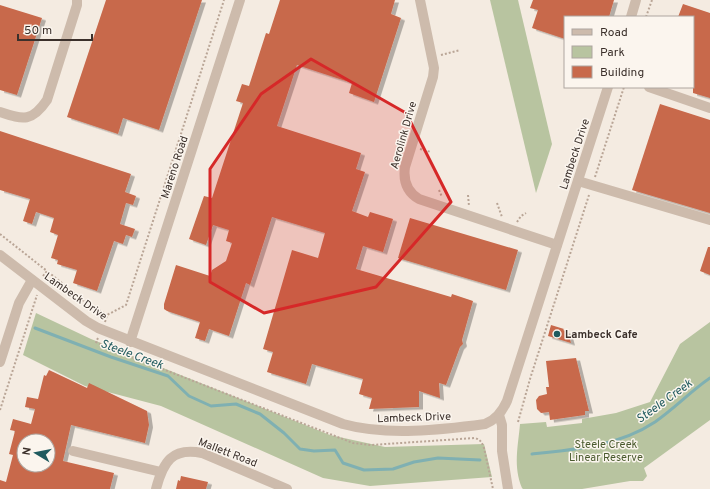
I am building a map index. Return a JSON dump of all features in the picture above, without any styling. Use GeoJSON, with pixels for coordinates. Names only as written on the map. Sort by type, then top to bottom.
{"type":"FeatureCollection","features":[{"type":"Feature","properties":{"kind":"street"},"geometry":{"type":"LineString","coordinates":[[0,112],[22,118],[29,117],[39,112],[47,100],[78,5],[77,0]]}},
{"type":"Feature","properties":{"kind":"street","name":"Mareno Road"},"geometry":{"type":"LineString","coordinates":[[130,342],[240,0]]}},
{"type":"Feature","properties":{"kind":"street","name":"Aerolink Drive"},"geometry":{"type":"LineString","coordinates":[[420,0],[434,73],[405,167],[404,175],[409,190],[419,199],[557,245]]}},
{"type":"Feature","properties":{"kind":"street"},"geometry":{"type":"LineString","coordinates":[[631,16],[636,0]]}},
{"type":"Feature","properties":{"kind":"street","name":"Lambeck Drive"},"geometry":{"type":"LineString","coordinates":[[0,255],[86,321],[103,330],[130,342],[328,419],[365,430],[399,431],[466,427],[485,424],[491,422],[499,415],[507,401],[608,88]]}},
{"type":"Feature","properties":{"kind":"street"},"geometry":{"type":"LineString","coordinates":[[652,88],[710,108]]}},
{"type":"Feature","properties":{"kind":"street"},"geometry":{"type":"LineString","coordinates":[[578,181],[710,220]]}},
{"type":"Feature","properties":{"kind":"street"},"geometry":{"type":"LineString","coordinates":[[0,362],[19,303],[36,283]]}},
{"type":"Feature","properties":{"kind":"street"},"geometry":{"type":"LineString","coordinates":[[499,415],[502,425],[502,451],[508,489]]}},
{"type":"Feature","properties":{"kind":"street"},"geometry":{"type":"LineString","coordinates":[[73,451],[161,472]]}},
{"type":"Feature","properties":{"kind":"street","name":"Mallett Road"},"geometry":{"type":"LineString","coordinates":[[156,489],[164,465],[170,458],[179,453],[190,451],[202,453],[288,489]]}},
{"type":"Feature","properties":{"kind":"path"},"geometry":{"type":"LineString","coordinates":[[0,234],[85,302],[107,315],[126,305],[224,0]]}},
{"type":"Feature","properties":{"kind":"path"},"geometry":{"type":"LineString","coordinates":[[646,16],[652,0]]}},
{"type":"Feature","properties":{"kind":"path"},"geometry":{"type":"LineString","coordinates":[[432,57],[460,50]]}},
{"type":"Feature","properties":{"kind":"path"},"geometry":{"type":"LineString","coordinates":[[518,422],[530,379],[624,88]]}},
{"type":"Feature","properties":{"kind":"path"},"geometry":{"type":"LineString","coordinates":[[497,203],[502,216],[500,226]]}},
{"type":"Feature","properties":{"kind":"path"},"geometry":{"type":"LineString","coordinates":[[0,410],[36,283],[47,271]]}},
{"type":"Feature","properties":{"kind":"highlighted area"},"geometry":{"type":"Polygon","coordinates":[[[311,59],[406,113],[451,202],[376,287],[264,313],[210,282],[210,169],[261,94],[311,59]]]}},
{"type":"Feature","properties":{"kind":"green space"},"geometry":{"type":"Polygon","coordinates":[[[490,0],[518,0],[552,144],[536,193],[490,0]]]}},
{"type":"Feature","properties":{"kind":"green space"},"geometry":{"type":"Polygon","coordinates":[[[36,313],[91,339],[330,435],[385,447],[484,444],[492,477],[370,486],[323,478],[161,406],[85,386],[23,355],[36,313]]]}},
{"type":"Feature","properties":{"kind":"green space","name":"Steele Creek Linear Reserve"},"geometry":{"type":"Polygon","coordinates":[[[710,322],[710,420],[644,468],[647,476],[643,481],[630,481],[582,489],[522,488],[519,480],[517,464],[520,424],[546,422],[547,427],[582,423],[582,419],[616,413],[650,402],[680,344],[710,322]]]}},
{"type":"Feature","properties":{"kind":"building"},"geometry":{"type":"Polygon","coordinates":[[[106,0],[202,0],[159,130],[123,118],[118,134],[67,117],[106,0]]]}},
{"type":"Feature","properties":{"kind":"building"},"geometry":{"type":"Polygon","coordinates":[[[280,0],[395,0],[391,14],[401,18],[374,102],[349,93],[352,83],[297,65],[277,126],[361,153],[356,169],[365,172],[352,211],[368,217],[370,212],[393,219],[383,252],[363,246],[356,269],[451,297],[452,294],[473,301],[462,340],[463,344],[460,347],[446,385],[439,383],[440,398],[419,391],[419,407],[369,409],[372,398],[359,394],[363,379],[312,364],[306,384],[267,372],[273,352],[263,349],[292,250],[318,258],[325,233],[272,217],[250,285],[246,283],[229,336],[209,329],[205,341],[195,338],[200,322],[164,309],[164,304],[176,265],[210,276],[212,270],[226,261],[232,243],[226,241],[229,230],[213,225],[206,245],[189,239],[204,196],[212,198],[243,103],[236,101],[242,84],[249,86],[266,33],[269,34],[280,0]]]}},
{"type":"Feature","properties":{"kind":"building"},"geometry":{"type":"Polygon","coordinates":[[[533,0],[614,0],[609,16],[564,16],[564,39],[532,28],[538,10],[530,8],[533,0]]]}},
{"type":"Feature","properties":{"kind":"building"},"geometry":{"type":"Polygon","coordinates":[[[683,4],[710,13],[710,98],[693,93],[694,16],[678,16],[683,4]]]}},
{"type":"Feature","properties":{"kind":"building"},"geometry":{"type":"Polygon","coordinates":[[[0,5],[42,18],[17,95],[0,90],[0,5]]]}},
{"type":"Feature","properties":{"kind":"building"},"geometry":{"type":"Polygon","coordinates":[[[660,104],[710,120],[710,213],[632,190],[660,104]]]}},
{"type":"Feature","properties":{"kind":"building"},"geometry":{"type":"Polygon","coordinates":[[[0,131],[131,174],[125,192],[136,196],[133,205],[126,203],[120,224],[135,229],[132,237],[126,235],[123,244],[114,241],[97,291],[73,283],[77,270],[57,264],[58,260],[51,258],[58,235],[50,232],[54,218],[36,212],[32,224],[23,221],[30,199],[0,190],[0,131]]]}},
{"type":"Feature","properties":{"kind":"building"},"geometry":{"type":"Polygon","coordinates":[[[410,218],[518,250],[506,290],[398,258],[410,218]]]}},
{"type":"Feature","properties":{"kind":"building"},"geometry":{"type":"Polygon","coordinates":[[[708,247],[710,247],[710,275],[700,271],[708,247]]]}},
{"type":"Feature","properties":{"kind":"building"},"geometry":{"type":"Polygon","coordinates":[[[551,325],[564,329],[563,330],[568,332],[571,343],[548,336],[551,325]]]}},
{"type":"Feature","properties":{"kind":"building"},"geometry":{"type":"Polygon","coordinates":[[[576,358],[589,411],[585,411],[585,415],[550,420],[549,412],[541,413],[537,409],[536,400],[539,396],[547,394],[546,387],[549,387],[546,361],[576,358]]]}},
{"type":"Feature","properties":{"kind":"building"},"geometry":{"type":"Polygon","coordinates":[[[49,370],[87,388],[89,383],[147,411],[149,425],[145,443],[71,425],[63,461],[114,473],[110,489],[0,489],[0,480],[6,482],[13,455],[9,454],[15,431],[10,430],[13,419],[31,424],[35,409],[25,407],[27,397],[38,399],[44,375],[46,376],[49,370]]]}},
{"type":"Feature","properties":{"kind":"building"},"geometry":{"type":"Polygon","coordinates":[[[181,476],[208,482],[206,489],[176,489],[178,480],[180,481],[181,476]]]}},
{"type":"Feature","properties":{"kind":"waterway","name":"Steele Creek"},"geometry":{"type":"LineString","coordinates":[[35,328],[111,357],[168,376],[189,396],[211,406],[236,404],[260,414],[284,433],[300,449],[314,451],[335,450],[343,463],[364,470],[393,469],[414,462],[438,458],[480,460]]}},
{"type":"Feature","properties":{"kind":"waterway","name":"Steele Creek"},"geometry":{"type":"LineString","coordinates":[[532,454],[596,446],[626,437],[655,422],[710,378]]}},
{"type":"Feature","properties":{"kind":"place","name":"Lambeck Cafe"},"geometry":{"type":"Point","coordinates":[557,334]}}]}
